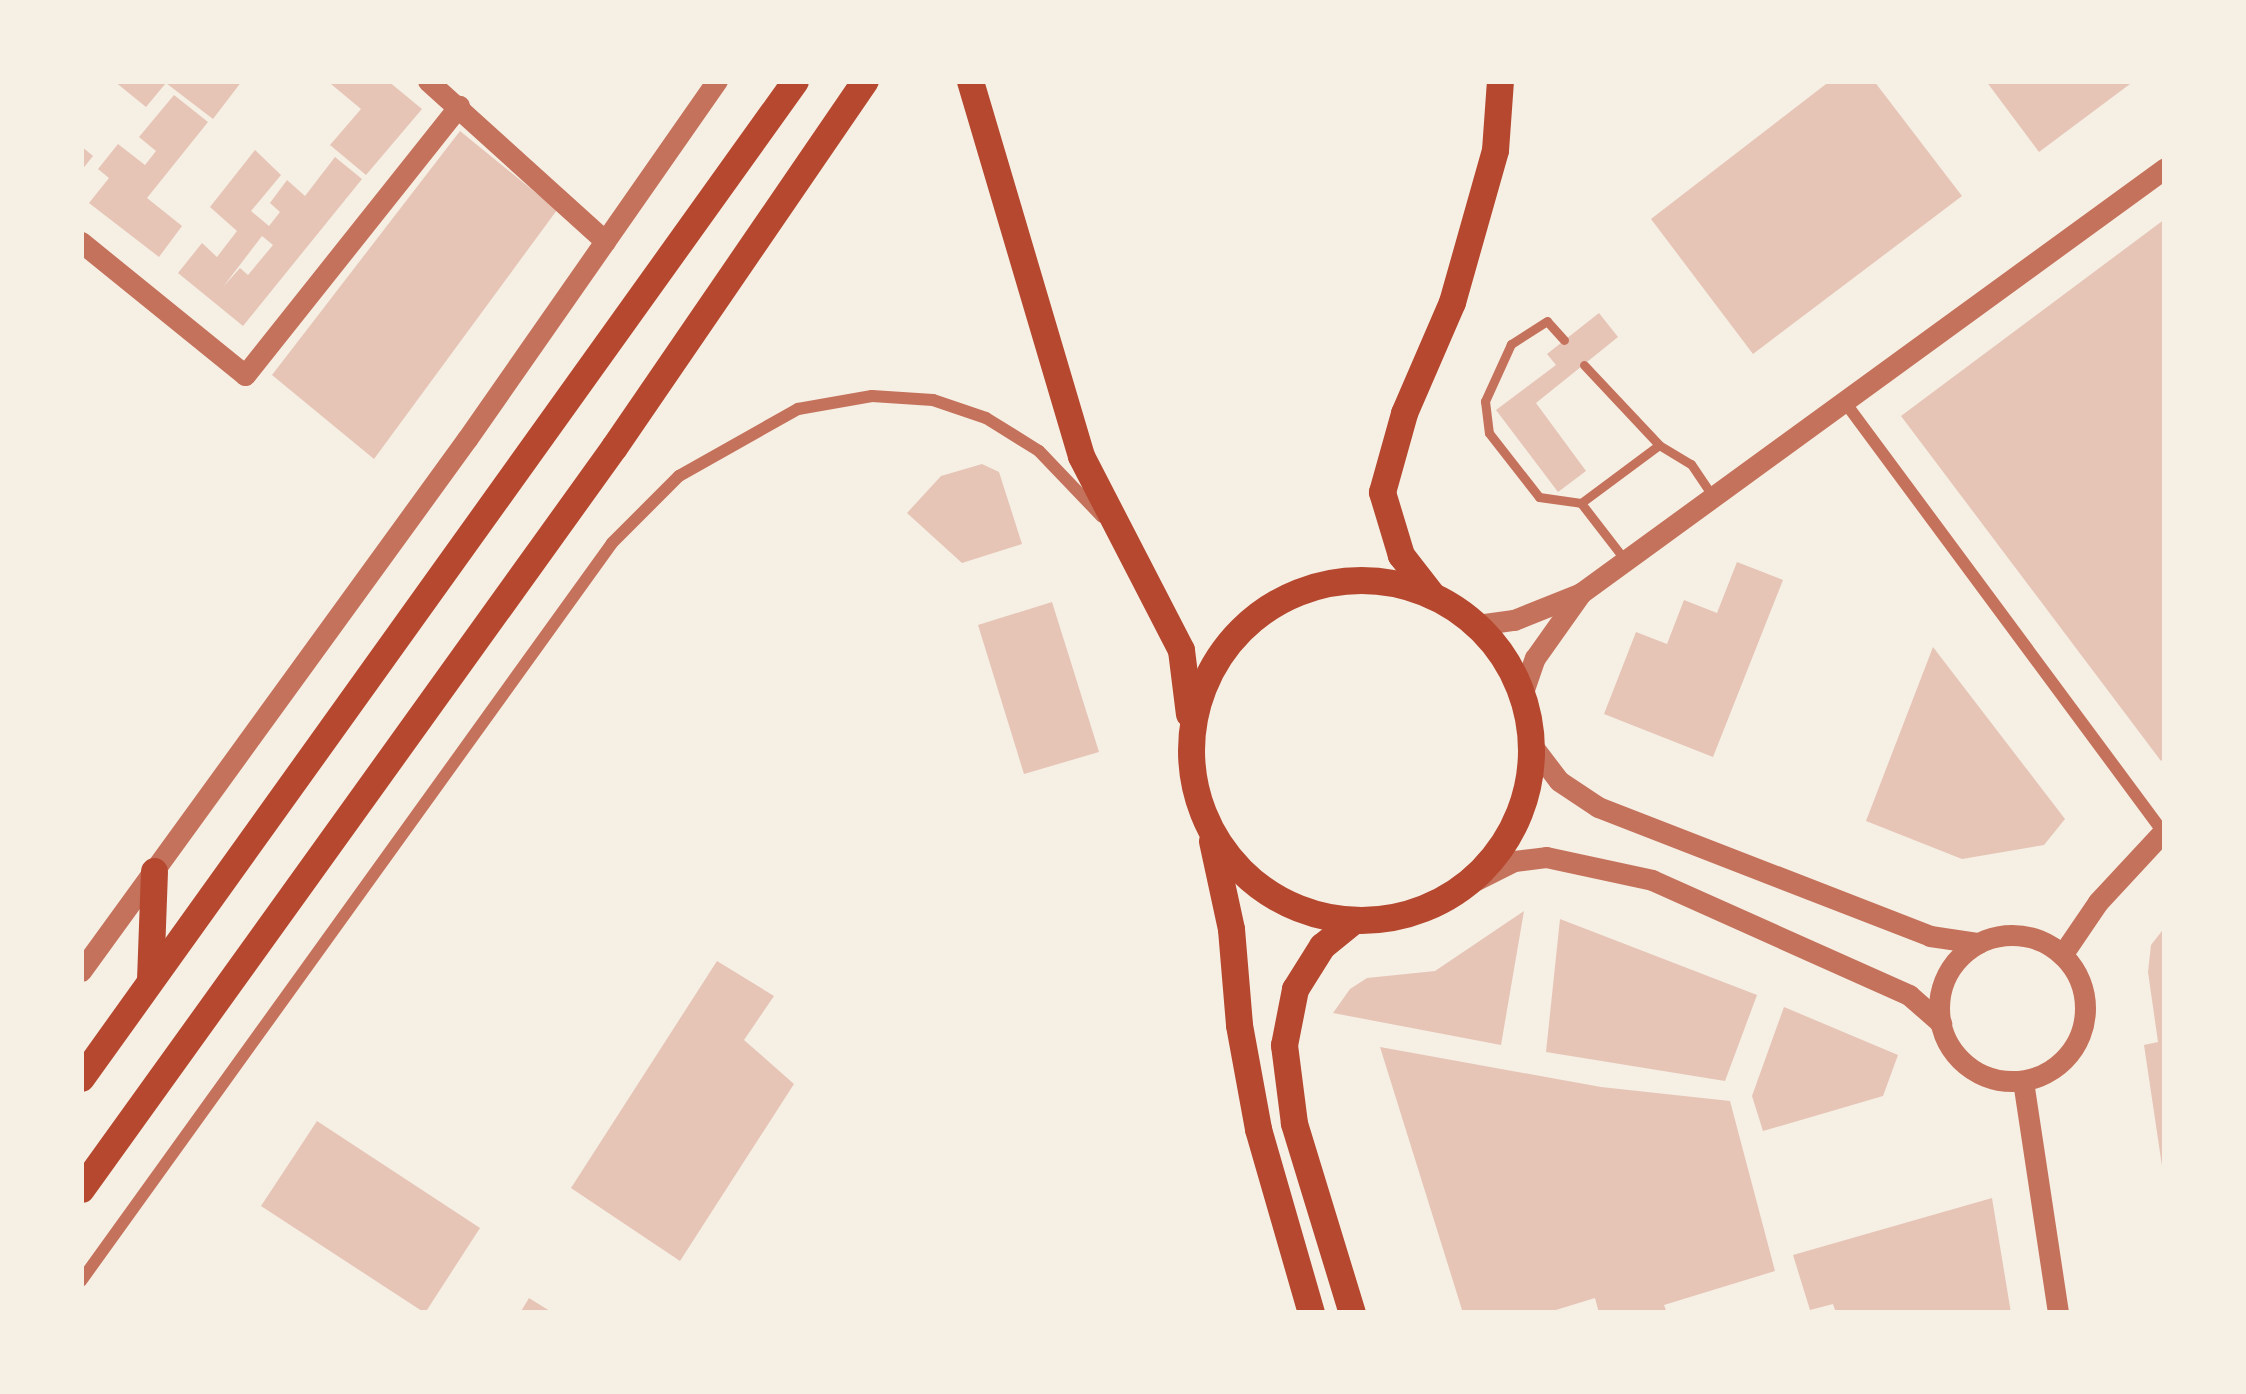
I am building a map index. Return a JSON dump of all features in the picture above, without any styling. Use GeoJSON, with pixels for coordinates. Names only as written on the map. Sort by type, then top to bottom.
{"type":"FeatureCollection","features":[{"type":"Feature","properties":{"kind":"main road"},"geometry":{"type":"LineString","coordinates":[[81,1078],[796,81]]}},
{"type":"Feature","properties":{"kind":"main road"},"geometry":{"type":"LineString","coordinates":[[81,1189],[601,466],[865,81]]}},
{"type":"Feature","properties":{"kind":"main road"},"geometry":{"type":"LineString","coordinates":[[970,81],[1061,396],[1092,484],[1154,589],[1181,650],[1192,782],[1210,831],[1231,929],[1239,1025],[1258,1129],[1311,1313]]}},
{"type":"Feature","properties":{"kind":"main road"},"geometry":{"type":"LineString","coordinates":[[1210,831],[1236,867],[1269,895],[1310,913],[1353,921],[1393,919],[1432,906],[1466,885],[1495,856],[1516,822],[1528,784],[1531,744],[1522,695],[1503,658],[1477,626],[1432,595],[1401,555],[1382,492],[1404,413],[1452,302],[1496,150],[1500,81]]}},
{"type":"Feature","properties":{"kind":"main road"},"geometry":{"type":"LineString","coordinates":[[1191,730],[1214,665],[1258,613],[1298,591],[1343,580],[1389,582],[1432,595]]}},
{"type":"Feature","properties":{"kind":"main road"},"geometry":{"type":"LineString","coordinates":[[150,982],[154,871]]}},
{"type":"Feature","properties":{"kind":"main road"},"geometry":{"type":"LineString","coordinates":[[1352,1313],[1294,1123],[1284,1045],[1295,989],[1322,946],[1353,921]]}},
{"type":"Feature","properties":{"kind":"street"},"geometry":{"type":"LineString","coordinates":[[428,81],[605,241]]}},
{"type":"Feature","properties":{"kind":"street"},"geometry":{"type":"LineString","coordinates":[[81,971],[717,81]]}},
{"type":"Feature","properties":{"kind":"street"},"geometry":{"type":"LineString","coordinates":[[81,242],[244,375],[459,106]]}},
{"type":"Feature","properties":{"kind":"street"},"geometry":{"type":"LineString","coordinates":[[1477,626],[1514,620],[1581,593],[2165,168]]}},
{"type":"Feature","properties":{"kind":"street"},"geometry":{"type":"LineString","coordinates":[[81,1281],[612,543],[679,476],[798,410],[872,396],[933,400],[986,418],[1039,451],[1119,536]]}},
{"type":"Feature","properties":{"kind":"street"},"geometry":{"type":"LineString","coordinates":[[1844,401],[2164,831],[2098,902],[2062,955]]}},
{"type":"Feature","properties":{"kind":"street"},"geometry":{"type":"LineString","coordinates":[[1522,695],[1535,658],[1581,593]]}},
{"type":"Feature","properties":{"kind":"street"},"geometry":{"type":"LineString","coordinates":[[1466,885],[1514,861],[1546,856],[1652,880],[1909,995],[1941,1023],[1961,1062],[2000,1081],[2023,1081],[2064,1060],[2078,1042],[2084,996],[2062,955],[2021,936],[1978,944],[1930,936],[1598,807],[1559,781],[1531,744]]}},
{"type":"Feature","properties":{"kind":"street"},"geometry":{"type":"LineString","coordinates":[[1941,1023],[1946,977],[1959,957],[1978,944]]}},
{"type":"Feature","properties":{"kind":"street"},"geometry":{"type":"LineString","coordinates":[[2023,1081],[2058,1313]]}},
{"type":"Feature","properties":{"kind":"lane"},"geometry":{"type":"LineString","coordinates":[[1564,340],[1547,321],[1511,344],[1494,370],[1485,400],[1489,433],[1539,497],[1581,503],[1625,561]]}},
{"type":"Feature","properties":{"kind":"lane"},"geometry":{"type":"LineString","coordinates":[[1583,365],[1659,445],[1691,464],[1713,497]]}},
{"type":"Feature","properties":{"kind":"lane"},"geometry":{"type":"LineString","coordinates":[[1581,503],[1659,445]]}},
{"type":"Feature","properties":{"kind":"building"},"geometry":{"type":"Polygon","coordinates":[[[114,81],[242,81],[213,119],[166,83],[146,107],[114,81]]]}},
{"type":"Feature","properties":{"kind":"building"},"geometry":{"type":"Polygon","coordinates":[[[333,81],[388,81],[422,109],[366,175],[330,145],[361,109],[333,81]]]}},
{"type":"Feature","properties":{"kind":"building"},"geometry":{"type":"Polygon","coordinates":[[[1830,81],[1874,81],[1962,196],[1753,354],[1651,219],[1830,81]]]}},
{"type":"Feature","properties":{"kind":"building"},"geometry":{"type":"Polygon","coordinates":[[[1986,81],[2128,81],[2130,84],[2039,152],[1986,81]]]}},
{"type":"Feature","properties":{"kind":"building"},"geometry":{"type":"Polygon","coordinates":[[[174,95],[208,122],[147,198],[182,226],[159,257],[89,203],[109,178],[98,169],[118,144],[145,165],[156,151],[139,137],[174,95]]]}},
{"type":"Feature","properties":{"kind":"building"},"geometry":{"type":"Polygon","coordinates":[[[460,131],[557,210],[374,459],[272,375],[460,131]]]}},
{"type":"Feature","properties":{"kind":"building"},"geometry":{"type":"Polygon","coordinates":[[[81,146],[93,156],[81,171],[81,146]]]}},
{"type":"Feature","properties":{"kind":"building"},"geometry":{"type":"Polygon","coordinates":[[[255,150],[281,175],[251,211],[269,226],[280,212],[270,203],[287,180],[305,196],[335,157],[362,179],[243,326],[178,273],[202,243],[217,257],[237,231],[210,207],[255,150]],[[262,236],[223,287],[240,268],[248,275],[273,245],[262,236]]]}},
{"type":"Feature","properties":{"kind":"building"},"geometry":{"type":"Polygon","coordinates":[[[2165,219],[2165,757],[2161,761],[1901,416],[2165,219]]]}},
{"type":"Feature","properties":{"kind":"building"},"geometry":{"type":"Polygon","coordinates":[[[1599,313],[1618,337],[1536,403],[1586,471],[1558,492],[1496,410],[1556,365],[1547,354],[1599,313]]]}},
{"type":"Feature","properties":{"kind":"building"},"geometry":{"type":"Polygon","coordinates":[[[982,464],[999,472],[1022,544],[962,563],[907,513],[941,476],[982,464]]]}},
{"type":"Feature","properties":{"kind":"building"},"geometry":{"type":"Polygon","coordinates":[[[1737,562],[1783,580],[1713,757],[1604,714],[1636,632],[1667,644],[1684,600],[1717,613],[1737,562]]]}},
{"type":"Feature","properties":{"kind":"building"},"geometry":{"type":"Polygon","coordinates":[[[1052,602],[1099,752],[1024,774],[978,625],[1052,602]]]}},
{"type":"Feature","properties":{"kind":"building"},"geometry":{"type":"Polygon","coordinates":[[[1933,647],[2065,819],[2044,845],[1962,859],[1866,821],[1933,647]]]}},
{"type":"Feature","properties":{"kind":"building"},"geometry":{"type":"Polygon","coordinates":[[[1524,911],[1501,1045],[1333,1013],[1350,989],[1367,978],[1435,971],[1524,911]]]}},
{"type":"Feature","properties":{"kind":"building"},"geometry":{"type":"Polygon","coordinates":[[[1560,919],[1757,995],[1725,1081],[1546,1052],[1560,919]]]}},
{"type":"Feature","properties":{"kind":"building"},"geometry":{"type":"Polygon","coordinates":[[[2165,927],[2162,1166],[2144,1045],[2158,1042],[2148,972],[2151,945],[2165,927]]]}},
{"type":"Feature","properties":{"kind":"building"},"geometry":{"type":"Polygon","coordinates":[[[717,961],[774,996],[744,1040],[794,1084],[680,1261],[571,1188],[717,961]]]}},
{"type":"Feature","properties":{"kind":"building"},"geometry":{"type":"Polygon","coordinates":[[[1784,1007],[1898,1055],[1883,1096],[1763,1131],[1752,1096],[1784,1007]]]}},
{"type":"Feature","properties":{"kind":"building"},"geometry":{"type":"Polygon","coordinates":[[[1380,1047],[1601,1087],[1730,1101],[1775,1271],[1664,1305],[1667,1313],[1599,1313],[1595,1298],[1546,1313],[1463,1313],[1380,1047]]]}},
{"type":"Feature","properties":{"kind":"building"},"geometry":{"type":"Polygon","coordinates":[[[317,1121],[480,1228],[425,1313],[261,1206],[317,1121]]]}},
{"type":"Feature","properties":{"kind":"building"},"geometry":{"type":"Polygon","coordinates":[[[1992,1198],[2011,1313],[1836,1313],[1833,1304],[1810,1310],[1793,1255],[1992,1198]]]}},
{"type":"Feature","properties":{"kind":"building"},"geometry":{"type":"Polygon","coordinates":[[[529,1298],[553,1313],[520,1313],[529,1298]]]}}]}
